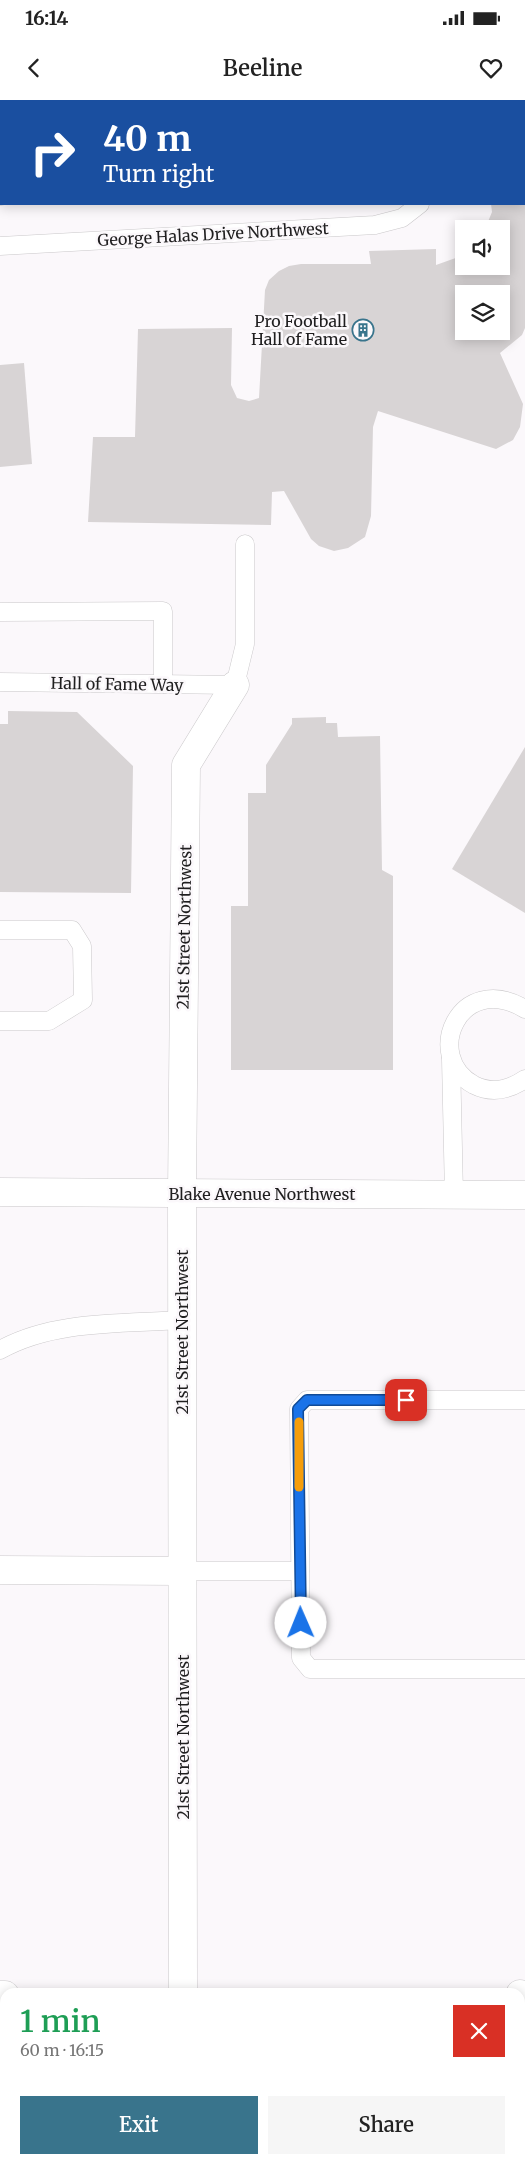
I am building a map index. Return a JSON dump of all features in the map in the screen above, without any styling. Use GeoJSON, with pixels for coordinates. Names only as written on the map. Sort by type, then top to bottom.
{"type":"FeatureCollection","features":[{"type":"Feature","properties":{"kind":"street","name":"21st Street Northwest"},"geometry":{"type":"LineString","coordinates":[[183,1988],[182,1194],[186,765],[235,685]]}},
{"type":"Feature","properties":{"kind":"street","name":"Blake Avenue Northwest"},"geometry":{"type":"LineString","coordinates":[[0,1192],[525,1195]]}},
{"type":"Feature","properties":{"kind":"street"},"geometry":{"type":"LineString","coordinates":[[0,1570],[182,1571]]}},
{"type":"Feature","properties":{"kind":"lane","name":"George Halas Drive Northwest"},"geometry":{"type":"LineString","coordinates":[[0,246],[375,225],[402,218],[419,205]]}},
{"type":"Feature","properties":{"kind":"lane"},"geometry":{"type":"LineString","coordinates":[[235,685],[245,644],[245,544]]}},
{"type":"Feature","properties":{"kind":"lane"},"geometry":{"type":"LineString","coordinates":[[0,612],[163,611],[163,684]]}},
{"type":"Feature","properties":{"kind":"lane","name":"Hall of Fame Way"},"geometry":{"type":"LineString","coordinates":[[0,682],[235,685]]}},
{"type":"Feature","properties":{"kind":"lane"},"geometry":{"type":"LineString","coordinates":[[0,930],[72,930],[82,946],[83,1000],[50,1021],[0,1021]]}},
{"type":"Feature","properties":{"kind":"lane"},"geometry":{"type":"LineString","coordinates":[[454,1195],[451,1058],[449,1044],[451,1030],[458,1017],[468,1007],[481,1000],[496,998],[511,1001],[525,1009]]}},
{"type":"Feature","properties":{"kind":"lane"},"geometry":{"type":"LineString","coordinates":[[451,1058],[458,1071],[468,1082],[481,1088],[496,1090],[511,1088],[525,1079]]}},
{"type":"Feature","properties":{"kind":"lane"},"geometry":{"type":"LineString","coordinates":[[0,1350],[16,1341],[67,1328],[182,1320]]}},
{"type":"Feature","properties":{"kind":"lane"},"geometry":{"type":"LineString","coordinates":[[525,1400],[307,1400],[298,1409],[301,1658],[310,1669],[525,1669]]}},
{"type":"Feature","properties":{"kind":"lane"},"geometry":{"type":"LineString","coordinates":[[182,1571],[300,1571]]}},
{"type":"Feature","properties":{"kind":"building","name":"Pro Football Hall of Fame"},"geometry":{"type":"Polygon","coordinates":[[[491,205],[525,205],[525,328],[522,335],[500,353],[523,404],[520,427],[513,440],[496,449],[378,411],[373,427],[371,516],[365,537],[348,548],[334,551],[319,546],[311,539],[284,491],[272,492],[271,525],[88,522],[93,437],[135,437],[138,329],[232,328],[231,385],[237,398],[249,401],[259,398],[265,290],[269,280],[279,271],[289,266],[301,264],[371,264],[369,251],[436,249],[436,265],[455,258],[455,275],[510,275],[510,220],[489,220],[492,212],[491,205]]]}},
{"type":"Feature","properties":{"kind":"building"},"geometry":{"type":"Polygon","coordinates":[[[24,363],[32,464],[0,467],[0,365],[24,363]]]}},
{"type":"Feature","properties":{"kind":"building"},"geometry":{"type":"Polygon","coordinates":[[[8,711],[77,712],[133,766],[131,893],[0,892],[0,724],[8,724],[8,711]]]}},
{"type":"Feature","properties":{"kind":"building"},"geometry":{"type":"Polygon","coordinates":[[[326,717],[326,723],[337,723],[338,737],[380,736],[382,870],[393,876],[393,1070],[231,1070],[231,906],[248,906],[248,793],[266,793],[266,765],[292,724],[292,718],[326,717]]]}},
{"type":"Feature","properties":{"kind":"building"},"geometry":{"type":"Polygon","coordinates":[[[525,747],[525,913],[452,869],[525,747]]]}},
{"type":"Feature","properties":{"kind":"slow traffic"},"geometry":{"type":"LineString","coordinates":[[299,1422],[299,1487]]}},
{"type":"Feature","properties":{"kind":"place","name":"Pro Football Hall of Fame"},"geometry":{"type":"Point","coordinates":[363,330]}},
{"type":"Feature","properties":{"kind":"route"},"geometry":{"type":"LineString","coordinates":[[301,1623],[298,1409],[307,1400],[406,1400]]}}]}
